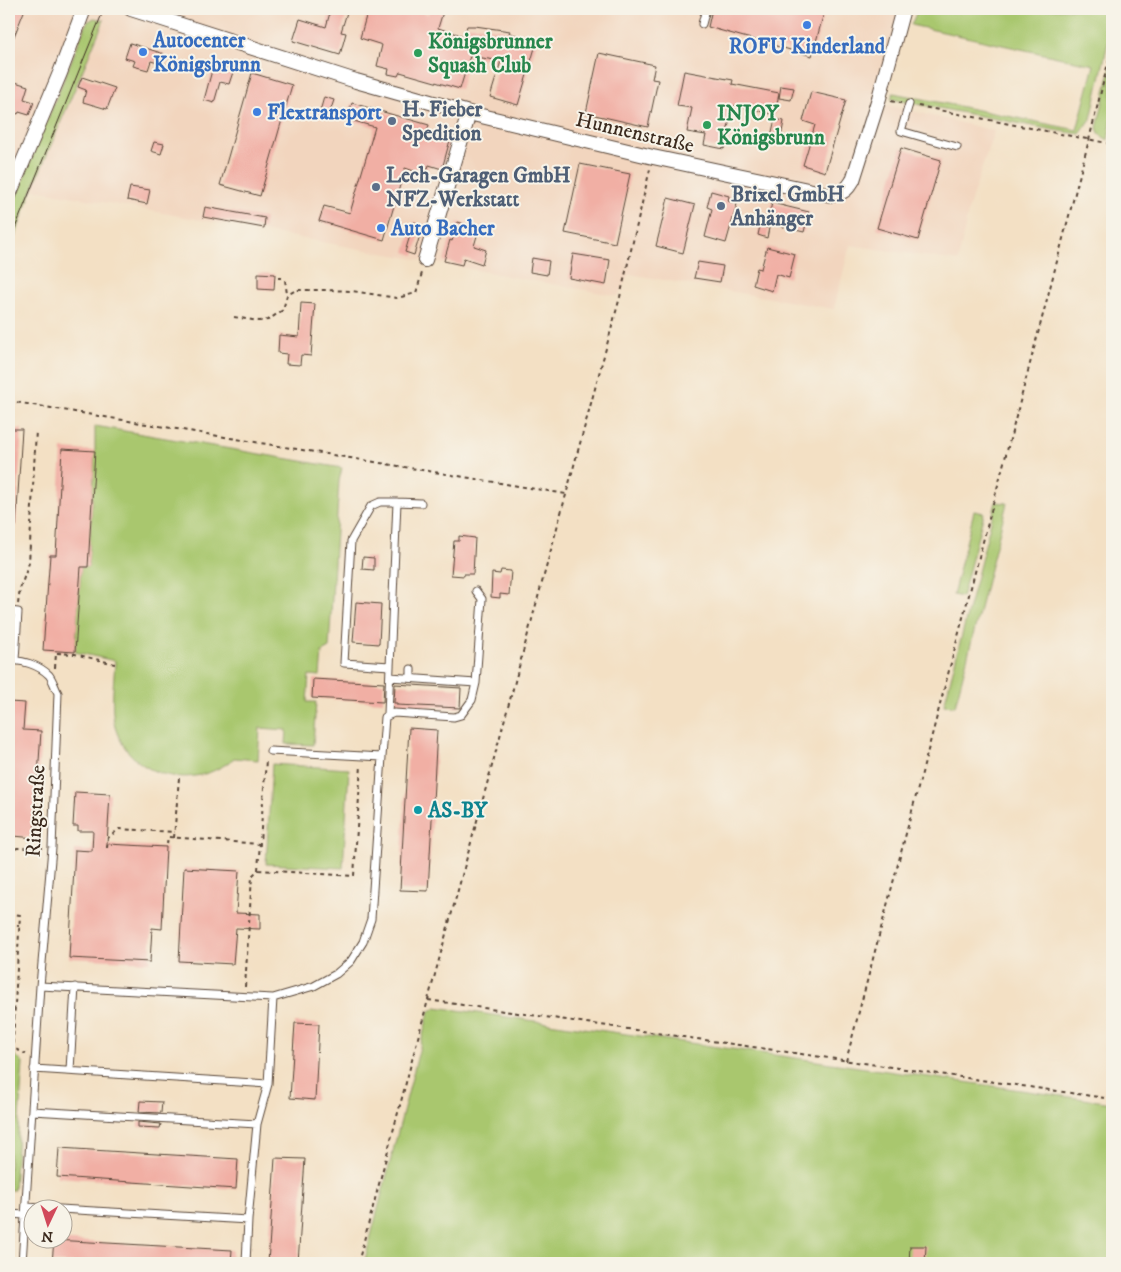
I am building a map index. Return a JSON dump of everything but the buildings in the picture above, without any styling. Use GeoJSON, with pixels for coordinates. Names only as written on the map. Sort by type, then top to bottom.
{"type":"FeatureCollection","features":[{"type":"Feature","properties":{"kind":"street"},"geometry":{"type":"LineString","coordinates":[[9,194],[60,73],[84,9]]}},
{"type":"Feature","properties":{"kind":"street","name":"Hunnenstraße"},"geometry":{"type":"LineString","coordinates":[[131,9],[356,81],[469,113],[653,157],[831,195],[838,194],[847,188],[853,180],[904,11]]}},
{"type":"Feature","properties":{"kind":"street"},"geometry":{"type":"LineString","coordinates":[[425,260],[469,113]]}},
{"type":"Feature","properties":{"kind":"lane"},"geometry":{"type":"LineString","coordinates":[[702,24],[706,9]]}},
{"type":"Feature","properties":{"kind":"lane"},"geometry":{"type":"LineString","coordinates":[[909,104],[901,131],[957,147]]}},
{"type":"Feature","properties":{"kind":"lane"},"geometry":{"type":"LineString","coordinates":[[390,666],[344,663],[352,541],[371,506],[380,502],[421,503]]}},
{"type":"Feature","properties":{"kind":"lane"},"geometry":{"type":"LineString","coordinates":[[40,986],[273,998],[314,986],[336,974],[351,961],[363,942],[371,919],[385,717],[388,714],[397,502]]}},
{"type":"Feature","properties":{"kind":"lane"},"geometry":{"type":"LineString","coordinates":[[388,714],[454,717],[461,715],[472,700],[476,683],[482,599],[476,591]]}},
{"type":"Feature","properties":{"kind":"lane"},"geometry":{"type":"LineString","coordinates":[[9,611],[18,612],[12,661],[33,665],[49,676],[54,687]]}},
{"type":"Feature","properties":{"kind":"lane"},"geometry":{"type":"LineString","coordinates":[[411,669],[411,678]]}},
{"type":"Feature","properties":{"kind":"lane"},"geometry":{"type":"LineString","coordinates":[[390,677],[476,683]]}},
{"type":"Feature","properties":{"kind":"lane","name":"Ringstraße"},"geometry":{"type":"LineString","coordinates":[[26,1200],[40,986],[52,848],[58,693],[54,687]]}},
{"type":"Feature","properties":{"kind":"lane"},"geometry":{"type":"LineString","coordinates":[[268,754],[382,758]]}},
{"type":"Feature","properties":{"kind":"lane"},"geometry":{"type":"LineString","coordinates":[[70,1070],[75,987]]}},
{"type":"Feature","properties":{"kind":"lane"},"geometry":{"type":"LineString","coordinates":[[246,1263],[257,1124],[268,1084],[273,998]]}},
{"type":"Feature","properties":{"kind":"lane"},"geometry":{"type":"LineString","coordinates":[[34,1069],[268,1084]]}},
{"type":"Feature","properties":{"kind":"lane"},"geometry":{"type":"LineString","coordinates":[[32,1111],[257,1124]]}},
{"type":"Feature","properties":{"kind":"lane"},"geometry":{"type":"LineString","coordinates":[[72,1210],[248,1220]]}},
{"type":"Feature","properties":{"kind":"lane"},"geometry":{"type":"LineString","coordinates":[[9,1214],[22,1215]]}},
{"type":"Feature","properties":{"kind":"lane","name":"Ringstraße"},"geometry":{"type":"LineString","coordinates":[[22,1263],[23,1250]]}},
{"type":"Feature","properties":{"kind":"path"},"geometry":{"type":"LineString","coordinates":[[846,1060],[1112,48]]}},
{"type":"Feature","properties":{"kind":"path"},"geometry":{"type":"LineString","coordinates":[[878,98],[1112,144]]}},
{"type":"Feature","properties":{"kind":"path"},"geometry":{"type":"LineString","coordinates":[[358,1263],[620,298],[653,157]]}},
{"type":"Feature","properties":{"kind":"path"},"geometry":{"type":"LineString","coordinates":[[287,295],[296,290],[326,290],[397,298],[416,293],[425,260]]}},
{"type":"Feature","properties":{"kind":"path"},"geometry":{"type":"LineString","coordinates":[[234,317],[259,321],[268,320],[283,310],[287,295],[285,280],[278,278]]}},
{"type":"Feature","properties":{"kind":"path"},"geometry":{"type":"LineString","coordinates":[[9,400],[566,494]]}},
{"type":"Feature","properties":{"kind":"path"},"geometry":{"type":"LineString","coordinates":[[18,612],[20,589],[29,563],[36,430]]}},
{"type":"Feature","properties":{"kind":"path"},"geometry":{"type":"LineString","coordinates":[[54,687],[56,653],[75,654],[115,664]]}},
{"type":"Feature","properties":{"kind":"path"},"geometry":{"type":"LineString","coordinates":[[245,997],[252,876],[258,870],[268,754]]}},
{"type":"Feature","properties":{"kind":"path"},"geometry":{"type":"LineString","coordinates":[[258,870],[354,876],[361,762]]}},
{"type":"Feature","properties":{"kind":"path"},"geometry":{"type":"LineString","coordinates":[[174,838],[179,778]]}},
{"type":"Feature","properties":{"kind":"path"},"geometry":{"type":"LineString","coordinates":[[108,848],[108,838],[119,829],[175,832]]}},
{"type":"Feature","properties":{"kind":"path"},"geometry":{"type":"LineString","coordinates":[[168,844],[168,838],[174,838],[260,844]]}},
{"type":"Feature","properties":{"kind":"path"},"geometry":{"type":"LineString","coordinates":[[9,879],[11,854],[17,848],[52,848]]}},
{"type":"Feature","properties":{"kind":"path"},"geometry":{"type":"LineString","coordinates":[[9,913],[20,915],[9,1112]]}},
{"type":"Feature","properties":{"kind":"path"},"geometry":{"type":"LineString","coordinates":[[9,925],[19,926]]}},
{"type":"Feature","properties":{"kind":"path"},"geometry":{"type":"LineString","coordinates":[[9,954],[17,954]]}},
{"type":"Feature","properties":{"kind":"path"},"geometry":{"type":"LineString","coordinates":[[428,1000],[1112,1099]]}},
{"type":"Feature","properties":{"kind":"path"},"geometry":{"type":"LineString","coordinates":[[9,1046],[28,1055],[34,1069]]}},
{"type":"Feature","properties":{"kind":"shaded area"},"geometry":{"type":"Polygon","coordinates":[[[9,9],[914,9],[910,15],[884,104],[994,131],[969,207],[958,261],[850,245],[834,309],[629,274],[618,296],[20,187],[9,181],[9,9]]]}},
{"type":"Feature","properties":{"kind":"green space"},"geometry":{"type":"Polygon","coordinates":[[[918,9],[1110,9],[1106,27],[1111,29],[1091,119],[1080,134],[891,99],[893,93],[1077,130],[1094,65],[911,25],[918,9]]]}},
{"type":"Feature","properties":{"kind":"green space"},"geometry":{"type":"Polygon","coordinates":[[[94,18],[104,20],[32,190],[9,253],[9,215],[87,22],[94,18]]]}},
{"type":"Feature","properties":{"kind":"green space"},"geometry":{"type":"Polygon","coordinates":[[[1112,62],[1112,118],[1108,140],[1100,135],[1097,128],[1112,62]]]}},
{"type":"Feature","properties":{"kind":"green space"},"geometry":{"type":"Polygon","coordinates":[[[95,426],[342,468],[339,481],[329,648],[322,652],[320,676],[309,675],[307,702],[316,702],[313,745],[286,744],[287,730],[260,728],[258,760],[234,758],[218,769],[201,775],[183,777],[166,775],[149,769],[135,759],[123,745],[115,727],[113,711],[115,661],[75,652],[81,567],[88,567],[95,426]]]}},
{"type":"Feature","properties":{"kind":"green space"},"geometry":{"type":"Polygon","coordinates":[[[996,502],[1007,503],[955,706],[944,705],[996,502]]]}},
{"type":"Feature","properties":{"kind":"green space"},"geometry":{"type":"Polygon","coordinates":[[[974,511],[984,513],[962,597],[953,595],[974,511]]]}},
{"type":"Feature","properties":{"kind":"green space"},"geometry":{"type":"Polygon","coordinates":[[[272,764],[349,769],[343,868],[266,864],[272,764]]]}},
{"type":"Feature","properties":{"kind":"green space"},"geometry":{"type":"Polygon","coordinates":[[[436,1007],[1112,1103],[1112,1263],[364,1263],[429,1012],[436,1007]]]}},
{"type":"Feature","properties":{"kind":"green space"},"geometry":{"type":"Polygon","coordinates":[[[9,1052],[23,1063],[14,1190],[9,1190],[9,1052]]]}},
{"type":"Feature","properties":{"kind":"tram line"},"geometry":{"type":"LineString","coordinates":[[9,243],[104,9]]}},
{"type":"Feature","properties":{"kind":"place","name":"ROFU Kinderland"},"geometry":{"type":"Point","coordinates":[807,25]}},
{"type":"Feature","properties":{"kind":"place","name":"Autocenter Königsbrunn"},"geometry":{"type":"Point","coordinates":[143,52]}},
{"type":"Feature","properties":{"kind":"place","name":"Königsbrunner Squash Club"},"geometry":{"type":"Point","coordinates":[418,53]}},
{"type":"Feature","properties":{"kind":"place","name":"Flextransport"},"geometry":{"type":"Point","coordinates":[257,112]}},
{"type":"Feature","properties":{"kind":"place","name":"H. Fieber Spedition"},"geometry":{"type":"Point","coordinates":[392,121]}},
{"type":"Feature","properties":{"kind":"place","name":"INJOY Königsbrunn"},"geometry":{"type":"Point","coordinates":[707,125]}},
{"type":"Feature","properties":{"kind":"place","name":"Lech-Garagen GmbH NFZ-Werkstatt"},"geometry":{"type":"Point","coordinates":[376,187]}},
{"type":"Feature","properties":{"kind":"place","name":"Brixel GmbH Anhänger"},"geometry":{"type":"Point","coordinates":[721,206]}},
{"type":"Feature","properties":{"kind":"place","name":"Auto Bacher"},"geometry":{"type":"Point","coordinates":[381,228]}},
{"type":"Feature","properties":{"kind":"place","name":"AS-BY"},"geometry":{"type":"Point","coordinates":[418,810]}}]}
